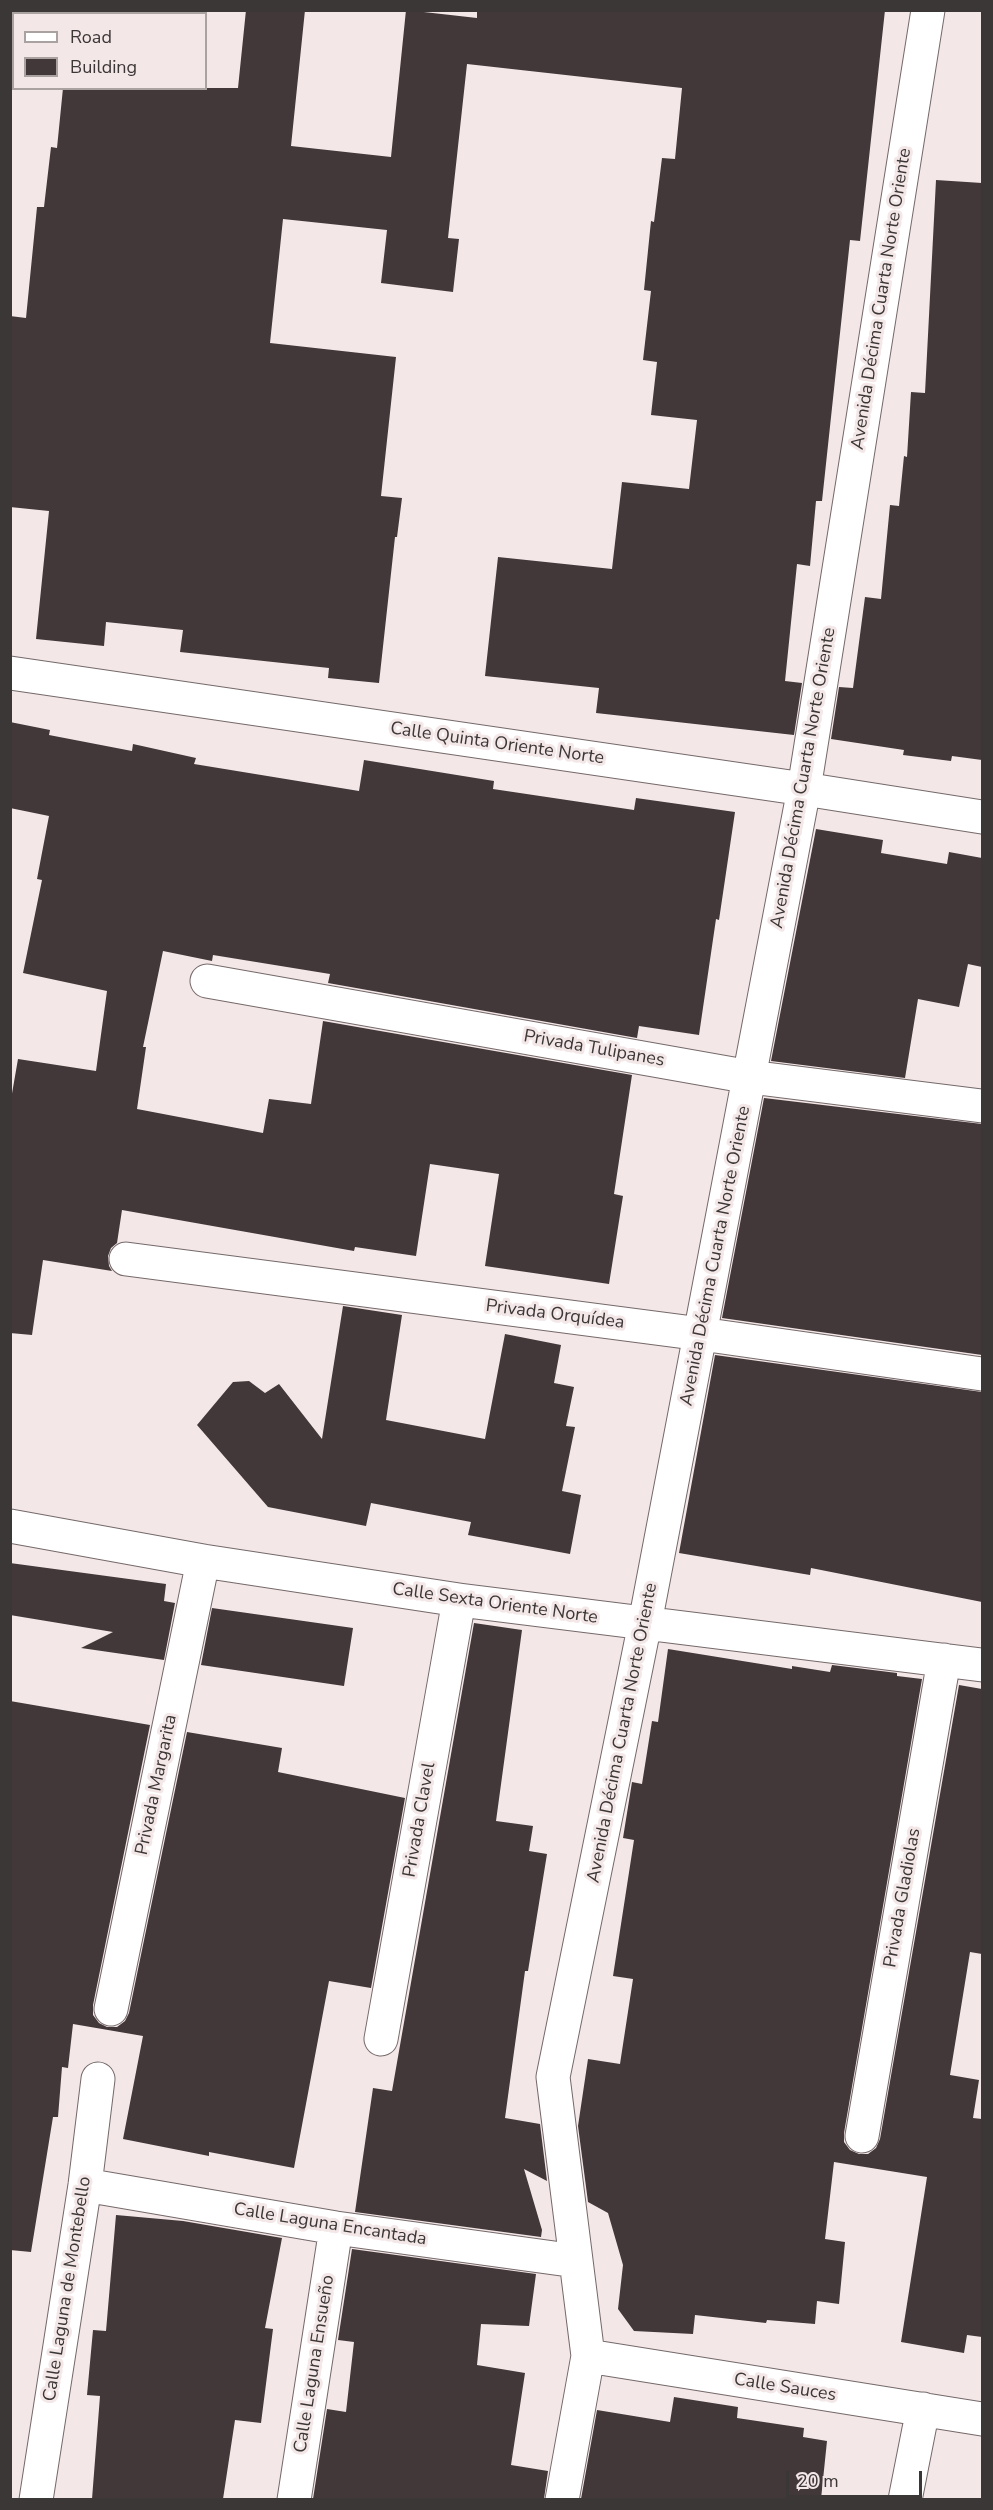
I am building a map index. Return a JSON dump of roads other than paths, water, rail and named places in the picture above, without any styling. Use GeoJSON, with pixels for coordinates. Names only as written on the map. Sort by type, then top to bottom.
{"type":"FeatureCollection","features":[{"type":"Feature","properties":{"kind":"street","name":"Avenida Décima Cuarta Norte Oriente"},"geometry":{"type":"LineString","coordinates":[[562,2499],[588,2356],[553,2078],[645,1623],[804,789],[928,10]]}},
{"type":"Feature","properties":{"kind":"street","name":"Calle Quinta Oriente Norte"},"geometry":{"type":"LineString","coordinates":[[10,674],[804,789],[982,818]]}},
{"type":"Feature","properties":{"kind":"street","name":"Privada Tulipanes"},"geometry":{"type":"LineString","coordinates":[[207,981],[750,1077],[982,1106]]}},
{"type":"Feature","properties":{"kind":"street","name":"Privada Orquídea"},"geometry":{"type":"LineString","coordinates":[[126,1259],[701,1334],[982,1374]]}},
{"type":"Feature","properties":{"kind":"street","name":"Calle Sexta Oriente Norte"},"geometry":{"type":"LineString","coordinates":[[10,1526],[203,1561],[459,1600],[982,1665]]}},
{"type":"Feature","properties":{"kind":"street","name":"Privada Margarita"},"geometry":{"type":"LineString","coordinates":[[111,2009],[203,1561]]}},
{"type":"Feature","properties":{"kind":"street","name":"Privada Clavel"},"geometry":{"type":"LineString","coordinates":[[381,2039],[459,1600]]}},
{"type":"Feature","properties":{"kind":"street","name":"Privada Gladiolas"},"geometry":{"type":"LineString","coordinates":[[862,2136],[944,1660]]}},
{"type":"Feature","properties":{"kind":"street","name":"Calle Laguna de Montebello"},"geometry":{"type":"LineString","coordinates":[[36,2499],[85,2185],[98,2079]]}},
{"type":"Feature","properties":{"kind":"street","name":"Calle Laguna Encantada"},"geometry":{"type":"LineString","coordinates":[[85,2185],[336,2228],[576,2261]]}},
{"type":"Feature","properties":{"kind":"street","name":"Calle Laguna Ensueño"},"geometry":{"type":"LineString","coordinates":[[294,2499],[336,2228]]}},
{"type":"Feature","properties":{"kind":"street","name":"Calle Sauces"},"geometry":{"type":"LineString","coordinates":[[588,2356],[982,2419]]}},
{"type":"Feature","properties":{"kind":"street"},"geometry":{"type":"LineString","coordinates":[[905,2499],[923,2409]]}}]}
